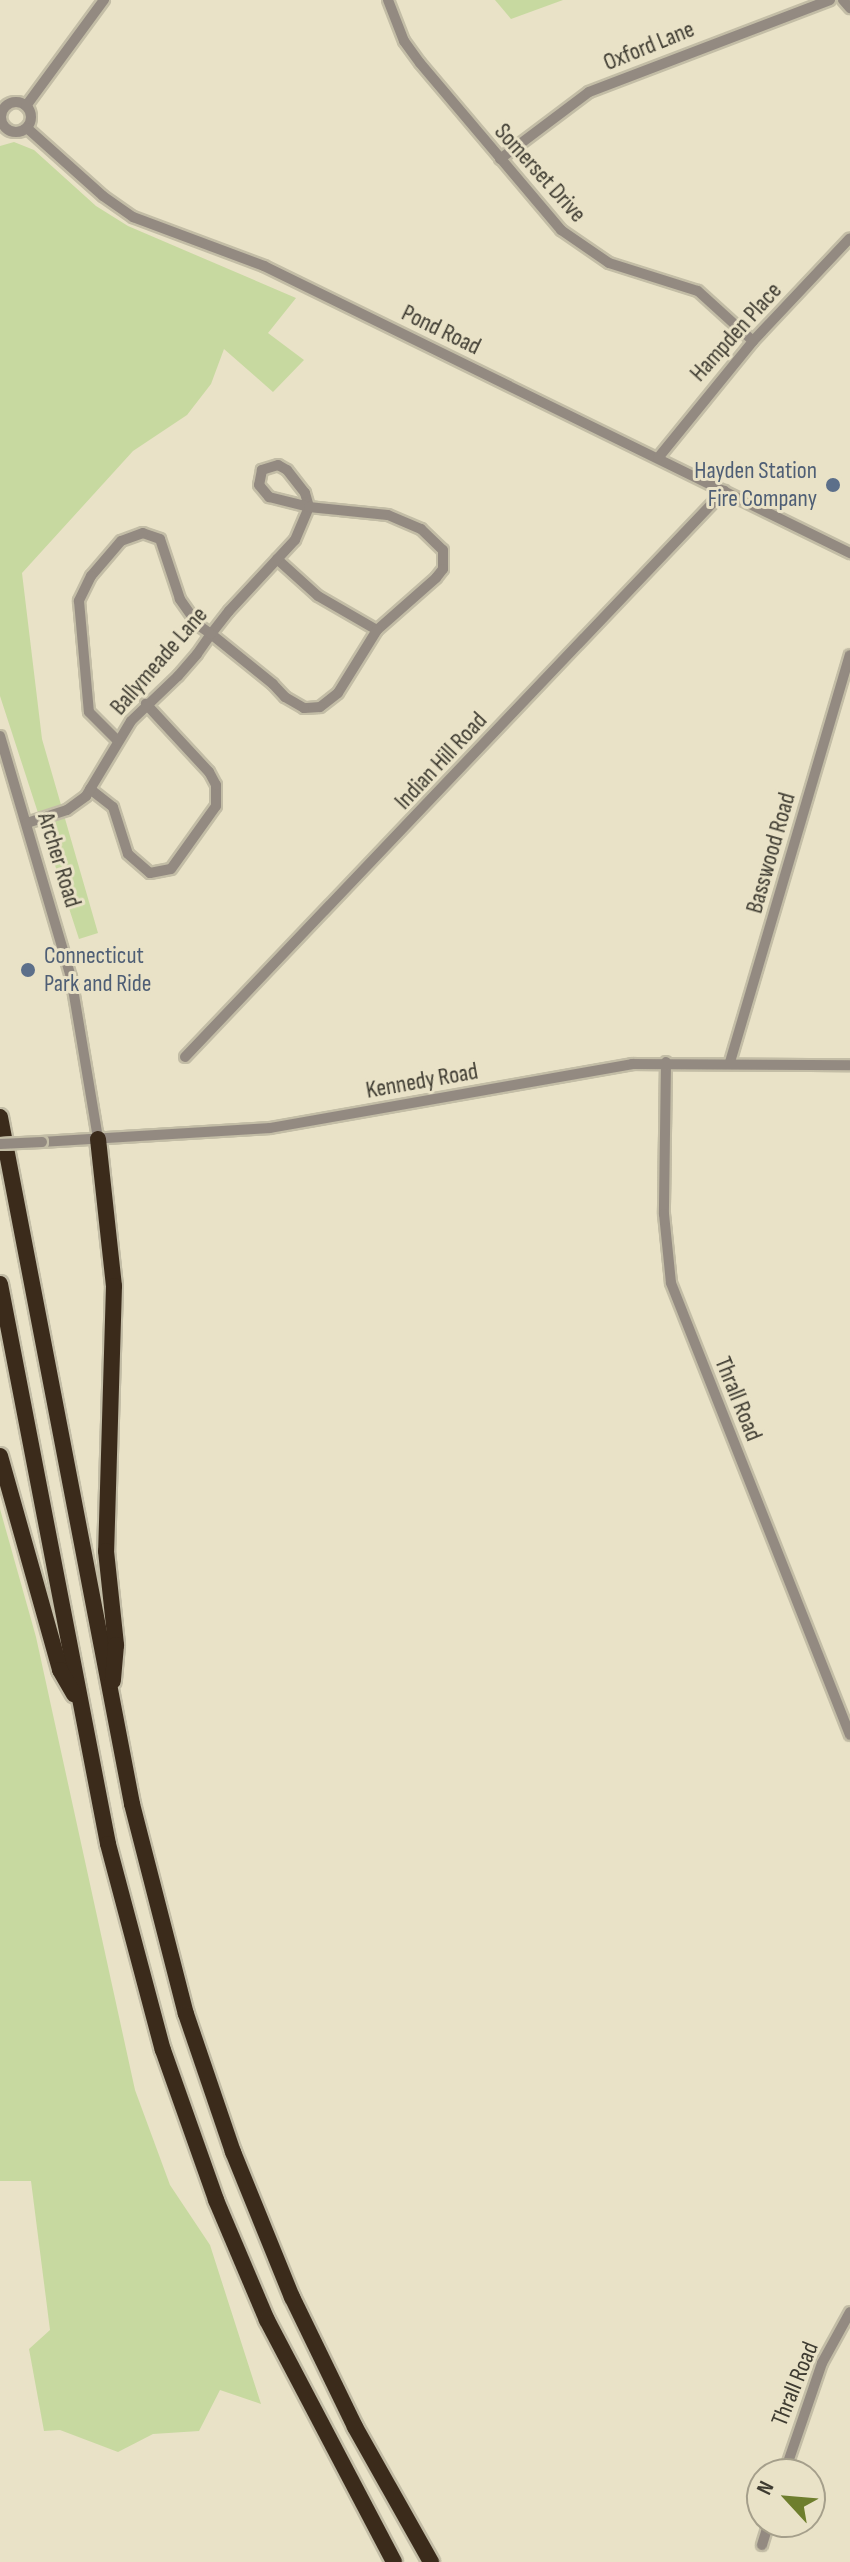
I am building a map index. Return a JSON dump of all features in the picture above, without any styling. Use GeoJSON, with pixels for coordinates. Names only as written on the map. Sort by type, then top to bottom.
{"type":"FeatureCollection","features":[{"type":"Feature","properties":{"kind":"highway"},"geometry":{"type":"LineString","coordinates":[[0,1117],[110,1694],[158,1916],[233,2152],[325,2368],[431,2562]]}},
{"type":"Feature","properties":{"kind":"highway"},"geometry":{"type":"LineString","coordinates":[[98,1139],[114,1294],[106,1540],[116,1649],[110,1694]]}},
{"type":"Feature","properties":{"kind":"highway"},"geometry":{"type":"LineString","coordinates":[[0,1284],[79,1700],[131,1940],[201,2159],[286,2362],[394,2562]]}},
{"type":"Feature","properties":{"kind":"highway"},"geometry":{"type":"LineString","coordinates":[[0,1456],[60,1670],[79,1700]]}},
{"type":"Feature","properties":{"kind":"street"},"geometry":{"type":"LineString","coordinates":[[26,106],[104,0]]}},
{"type":"Feature","properties":{"kind":"street","name":"Somerset Drive"},"geometry":{"type":"LineString","coordinates":[[388,0],[412,52],[545,215],[588,252],[698,291],[753,341]]}},
{"type":"Feature","properties":{"kind":"street","name":"Oxford Lane"},"geometry":{"type":"LineString","coordinates":[[500,159],[589,92],[830,0]]}},
{"type":"Feature","properties":{"kind":"street"},"geometry":{"type":"LineString","coordinates":[[843,0],[850,8]]}},
{"type":"Feature","properties":{"kind":"street"},"geometry":{"type":"LineString","coordinates":[[15,101],[26,106],[31,116],[27,128],[17,133],[2,130],[3,108],[15,101]]}},
{"type":"Feature","properties":{"kind":"street","name":"Pond Road"},"geometry":{"type":"LineString","coordinates":[[27,128],[133,217],[264,266],[850,553]]}},
{"type":"Feature","properties":{"kind":"street","name":"Hampden Place"},"geometry":{"type":"LineString","coordinates":[[658,458],[753,341],[850,238]]}},
{"type":"Feature","properties":{"kind":"street"},"geometry":{"type":"LineString","coordinates":[[118,741],[89,712],[83,686],[79,601],[106,556],[133,534],[160,539],[180,599],[211,634],[304,708],[320,707],[338,693],[377,630],[443,569],[443,550],[421,529],[388,515],[309,507],[262,492],[262,470],[269,465],[287,470],[298,479],[309,507]]}},
{"type":"Feature","properties":{"kind":"street","name":"Indian Hill Road"},"geometry":{"type":"LineString","coordinates":[[185,1057],[724,491]]}},
{"type":"Feature","properties":{"kind":"street","name":"Ballymeade Lane"},"geometry":{"type":"LineString","coordinates":[[27,823],[67,810],[90,789],[118,741],[146,704],[295,540],[309,507]]}},
{"type":"Feature","properties":{"kind":"street"},"geometry":{"type":"LineString","coordinates":[[277,559],[318,596],[377,630]]}},
{"type":"Feature","properties":{"kind":"street","name":"Basswood Road"},"geometry":{"type":"LineString","coordinates":[[730,1062],[850,655]]}},
{"type":"Feature","properties":{"kind":"street"},"geometry":{"type":"LineString","coordinates":[[90,789],[113,807],[128,854],[150,873],[171,869],[216,806],[219,797],[209,772],[146,704]]}},
{"type":"Feature","properties":{"kind":"street","name":"Archer Road"},"geometry":{"type":"LineString","coordinates":[[0,736],[71,977],[98,1139]]}},
{"type":"Feature","properties":{"kind":"street","name":"Kennedy Road"},"geometry":{"type":"LineString","coordinates":[[0,1144],[270,1128],[603,1068],[666,1062],[850,1065]]}},
{"type":"Feature","properties":{"kind":"street","name":"Thrall Road"},"geometry":{"type":"LineString","coordinates":[[666,1062],[664,1214],[671,1283],[850,1735]]}},
{"type":"Feature","properties":{"kind":"street","name":"Thrall Road"},"geometry":{"type":"LineString","coordinates":[[789,2458],[822,2363],[850,2312]]}},
{"type":"Feature","properties":{"kind":"street"},"geometry":{"type":"LineString","coordinates":[[762,2545],[764,2538]]}},
{"type":"Feature","properties":{"kind":"green space"},"geometry":{"type":"Polygon","coordinates":[[[495,0],[563,0],[511,19],[495,0]]]}},
{"type":"Feature","properties":{"kind":"green space"},"geometry":{"type":"Polygon","coordinates":[[[14,142],[34,150],[96,206],[128,226],[296,298],[268,333],[304,360],[273,392],[224,349],[211,384],[187,415],[133,451],[22,573],[42,739],[98,933],[79,939],[0,696],[0,146],[14,142]]]}},
{"type":"Feature","properties":{"kind":"green space"},"geometry":{"type":"Polygon","coordinates":[[[0,1509],[36,1637],[135,2090],[170,2185],[210,2245],[261,2404],[220,2390],[199,2431],[153,2434],[118,2452],[60,2430],[44,2431],[29,2349],[50,2330],[31,2181],[0,2181],[0,1509]]]}},
{"type":"Feature","properties":{"kind":"place","name":"Hayden Station Fire Company"},"geometry":{"type":"Point","coordinates":[833,485]}},
{"type":"Feature","properties":{"kind":"place","name":"Connecticut Park and Ride"},"geometry":{"type":"Point","coordinates":[28,970]}}]}
